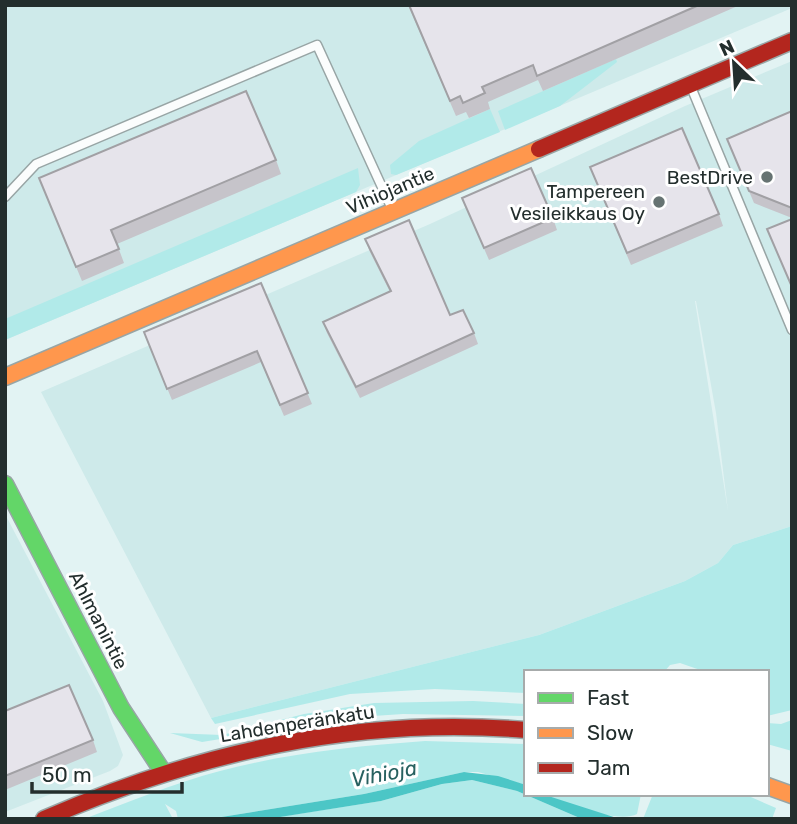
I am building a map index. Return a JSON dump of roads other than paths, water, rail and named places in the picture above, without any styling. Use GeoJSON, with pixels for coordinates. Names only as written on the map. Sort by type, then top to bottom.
{"type":"FeatureCollection","features":[{"type":"Feature","properties":{"kind":"street","name":"Vihiojantie"},"geometry":{"type":"LineString","coordinates":[[5,377],[792,41]]}},
{"type":"Feature","properties":{"kind":"street","name":"Ahlmanintie"},"geometry":{"type":"LineString","coordinates":[[5,484],[121,708],[163,772]]}},
{"type":"Feature","properties":{"kind":"street","name":"Lahdenperänkatu"},"geometry":{"type":"LineString","coordinates":[[44,819],[163,772],[242,750],[324,736],[473,723],[524,730]]}},
{"type":"Feature","properties":{"kind":"street"},"geometry":{"type":"LineString","coordinates":[[769,787],[792,795]]}},
{"type":"Feature","properties":{"kind":"lane"},"geometry":{"type":"LineString","coordinates":[[5,197],[36,164],[317,45],[393,212]]}},
{"type":"Feature","properties":{"kind":"lane"},"geometry":{"type":"LineString","coordinates":[[690,84],[792,330]]}},
{"type":"Feature","properties":{"kind":"water"},"geometry":{"type":"Polygon","coordinates":[[[464,772],[498,776],[524,784],[524,794],[472,780],[442,784],[381,801],[280,817],[209,819],[364,794],[464,772]]]}},
{"type":"Feature","properties":{"kind":"water"},"geometry":{"type":"Polygon","coordinates":[[[529,796],[548,796],[620,819],[582,819],[529,796]]]}},
{"type":"Feature","properties":{"kind":"place","name":"BestDrive"},"geometry":{"type":"Point","coordinates":[767,177]}},
{"type":"Feature","properties":{"kind":"place","name":"Tampereen Vesileikkaus Oy"},"geometry":{"type":"Point","coordinates":[659,202]}},
{"type":"Feature","properties":{"kind":"water label","name":"Vihioja"},"geometry":{"type":"Point","coordinates":[384,774]}}]}
